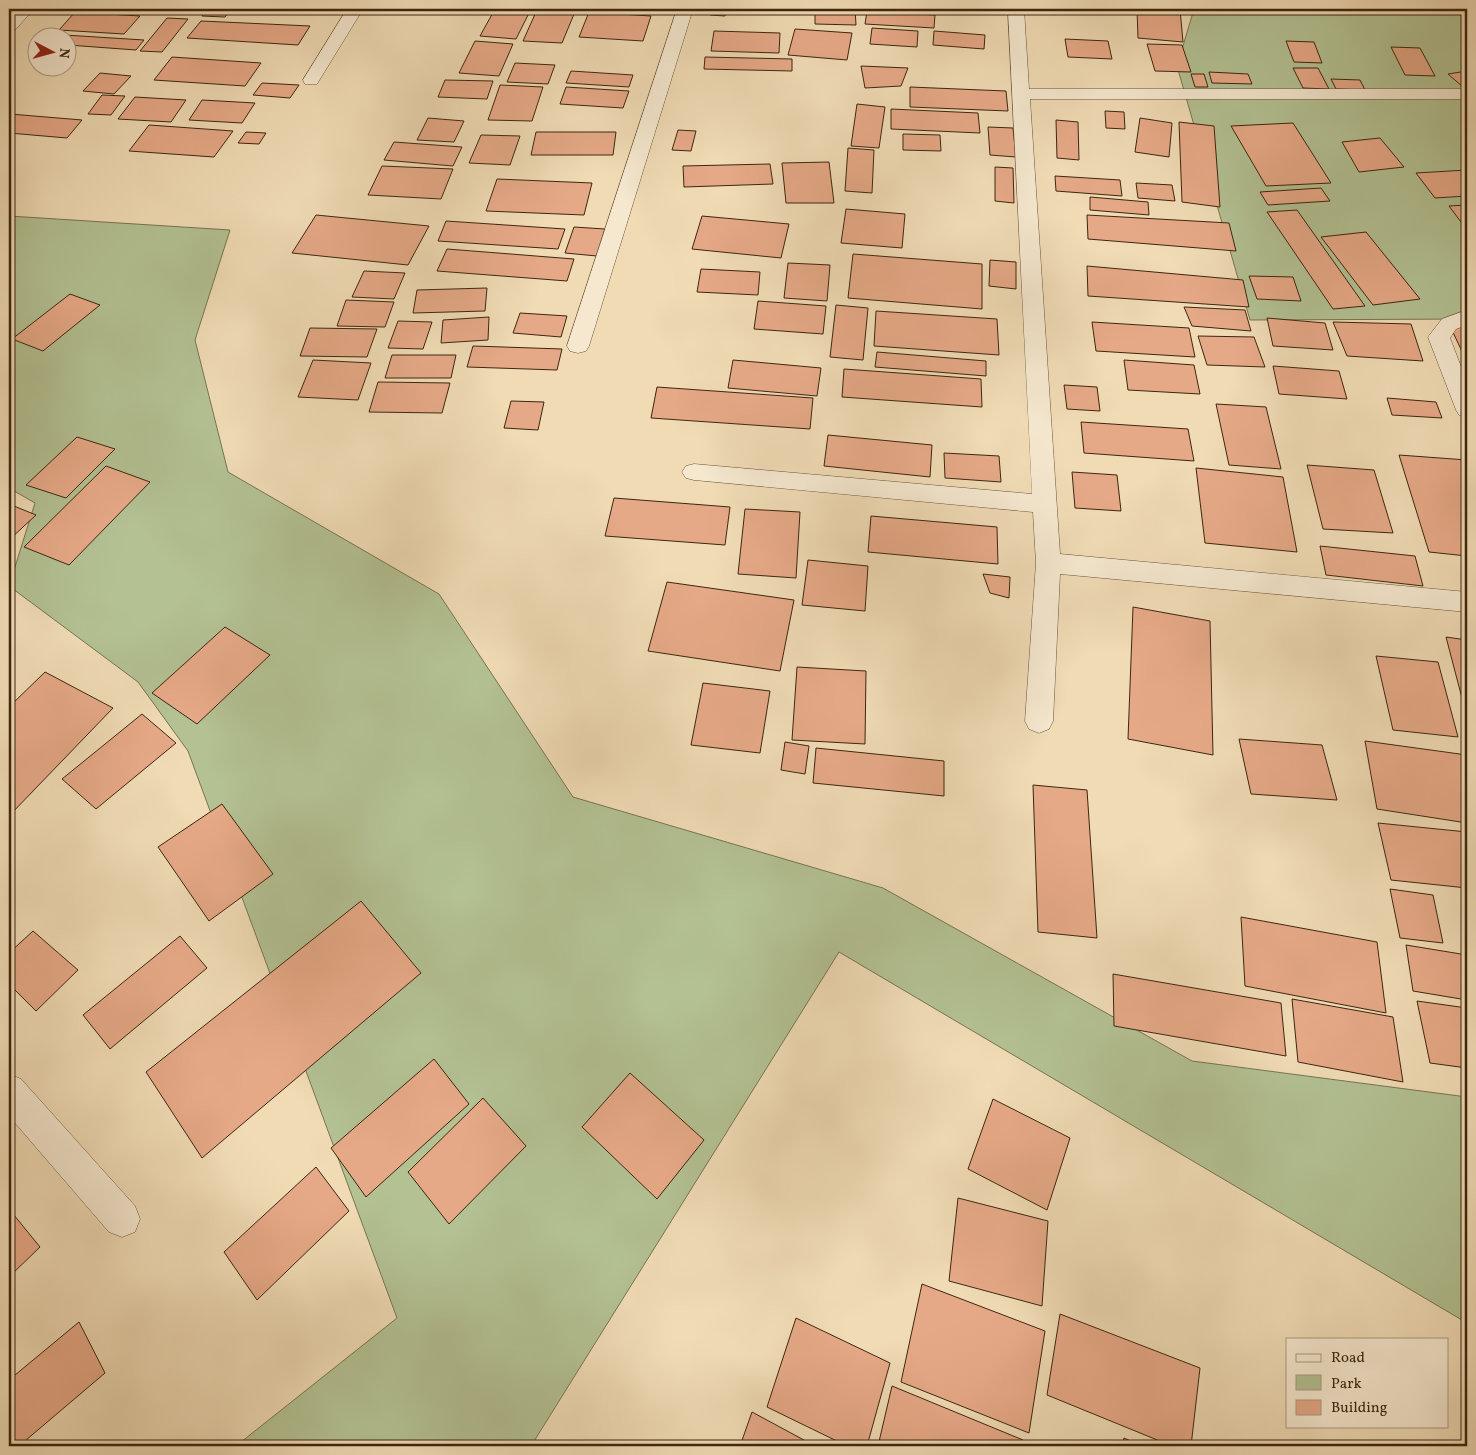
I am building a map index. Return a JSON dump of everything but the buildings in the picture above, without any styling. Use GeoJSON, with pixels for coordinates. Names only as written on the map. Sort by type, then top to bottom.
{"type":"FeatureCollection","features":[{"type":"Feature","properties":{"kind":"street"},"geometry":{"type":"LineString","coordinates":[[9,27],[26,9]]}},
{"type":"Feature","properties":{"kind":"street"},"geometry":{"type":"LineString","coordinates":[[311,80],[355,9]]}},
{"type":"Feature","properties":{"kind":"street"},"geometry":{"type":"LineString","coordinates":[[578,346],[685,9]]}},
{"type":"Feature","properties":{"kind":"street"},"geometry":{"type":"LineString","coordinates":[[1016,9],[1048,563],[1039,721]]}},
{"type":"Feature","properties":{"kind":"street"},"geometry":{"type":"LineString","coordinates":[[1022,94],[1467,94]]}},
{"type":"Feature","properties":{"kind":"street"},"geometry":{"type":"LineString","coordinates":[[1467,317],[1449,324],[1439,337],[1467,410]]}},
{"type":"Feature","properties":{"kind":"street"},"geometry":{"type":"LineString","coordinates":[[694,472],[1044,504]]}},
{"type":"Feature","properties":{"kind":"street"},"geometry":{"type":"LineString","coordinates":[[1048,563],[1467,602]]}},
{"type":"Feature","properties":{"kind":"street"},"geometry":{"type":"LineString","coordinates":[[9,1091],[122,1219]]}},
{"type":"Feature","properties":{"kind":"green space"},"geometry":{"type":"Polygon","coordinates":[[[1194,9],[1467,9],[1467,319],[1250,320],[1177,66],[1194,9]]]}},
{"type":"Feature","properties":{"kind":"green space"},"geometry":{"type":"Polygon","coordinates":[[[9,216],[230,230],[195,340],[228,472],[439,594],[573,797],[883,888],[1192,1061],[1467,1097],[1467,1323],[839,952],[531,1446],[236,1446],[397,1318],[188,751],[138,682],[9,586],[35,503],[9,488],[9,216]]]}}]}
